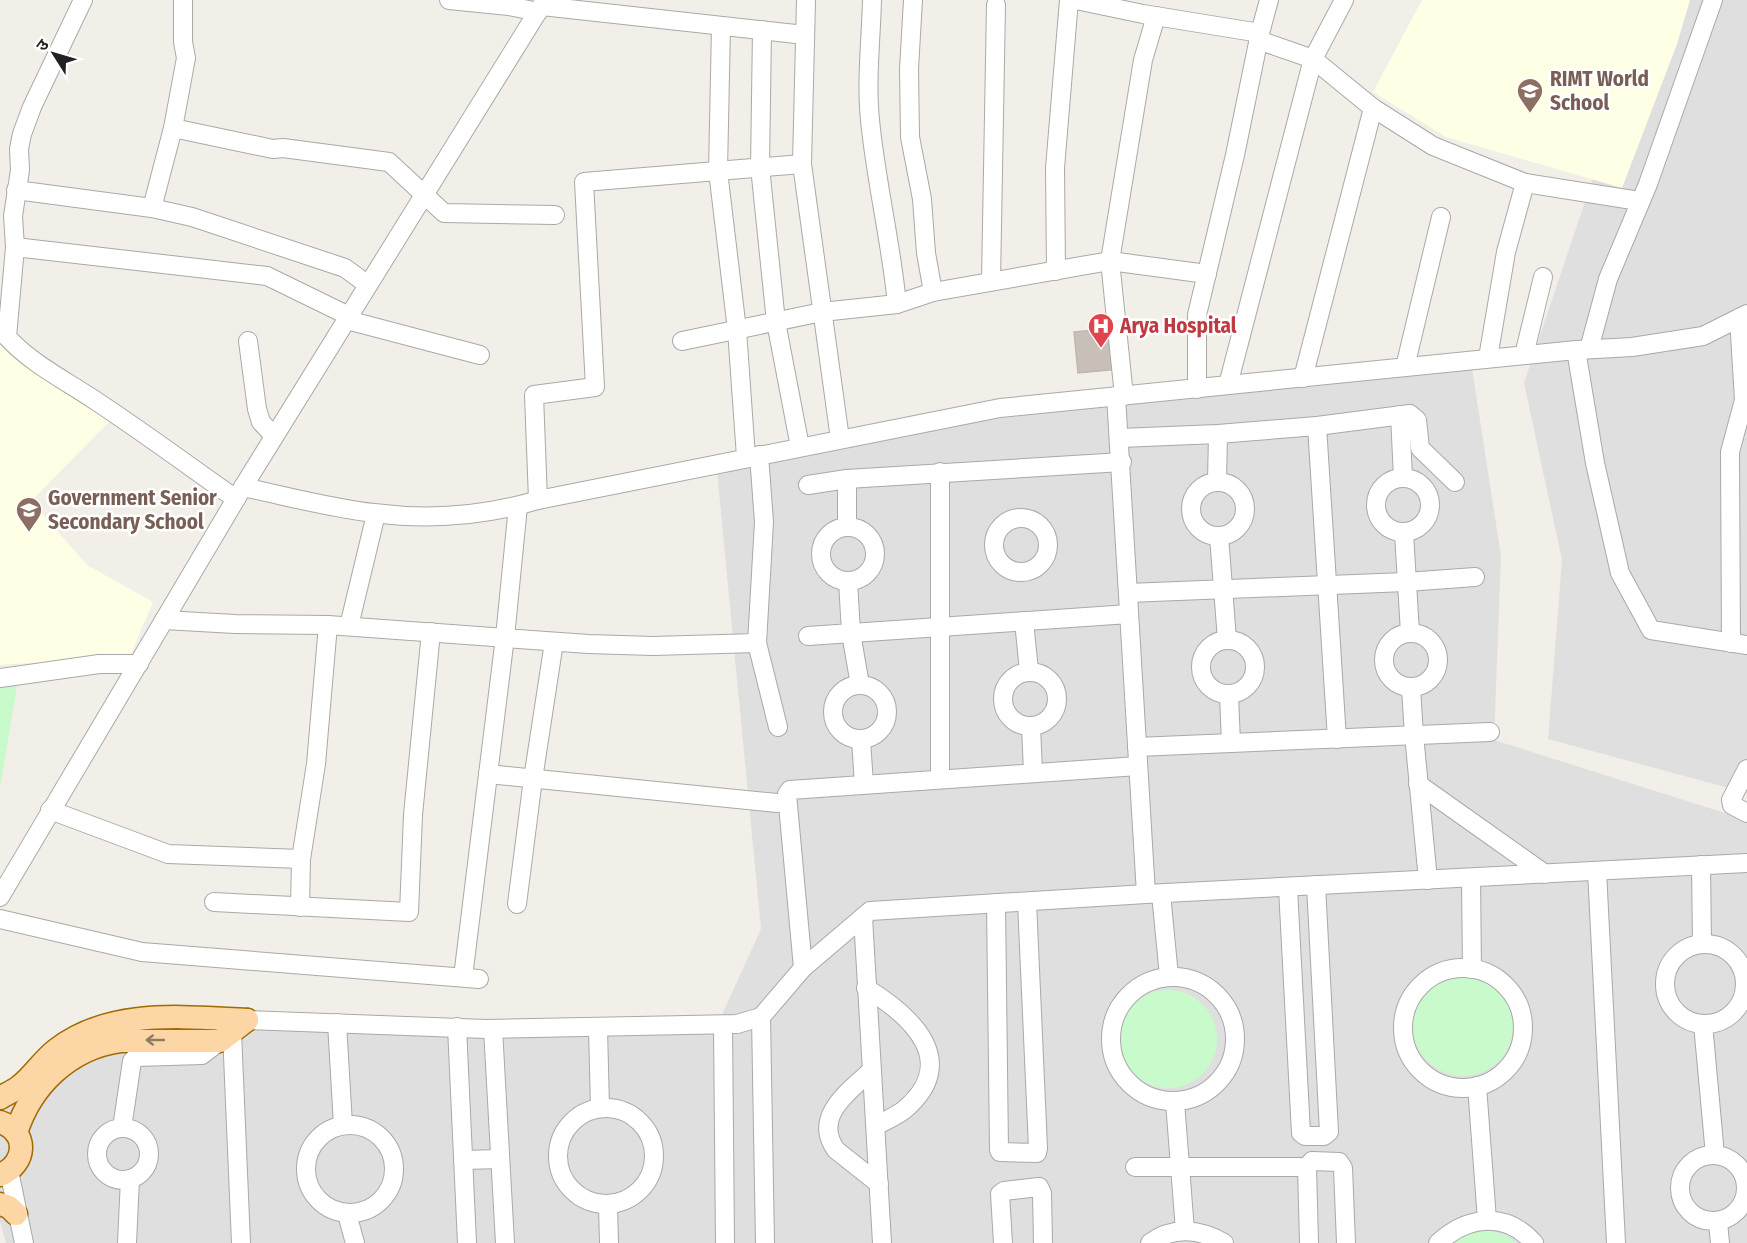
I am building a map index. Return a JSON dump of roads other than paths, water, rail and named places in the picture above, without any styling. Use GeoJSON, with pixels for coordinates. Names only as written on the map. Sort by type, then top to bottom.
{"type":"FeatureCollection","features":[{"type":"Feature","properties":{"kind":"main road"},"geometry":{"type":"LineString","coordinates":[[0,1098],[20,1086],[56,1050],[84,1033],[120,1020],[161,1017],[233,1031]]}},
{"type":"Feature","properties":{"kind":"main road"},"geometry":{"type":"LineString","coordinates":[[3,1178],[15,1165],[21,1149],[8,1127],[21,1118],[31,1098],[48,1076],[75,1057],[106,1043],[233,1031]]}},
{"type":"Feature","properties":{"kind":"street"},"geometry":{"type":"LineString","coordinates":[[83,0],[32,107],[22,134],[19,149],[20,170],[13,216],[15,246],[4,333],[25,355],[43,368],[239,493],[376,514],[451,517],[518,506],[752,456],[1000,408],[1488,357],[1524,355],[1582,350],[1632,346],[1703,336],[1743,316],[1744,400],[1730,452],[1739,644],[1651,630],[1620,573],[1595,463],[1582,350],[1639,201],[1648,184],[1713,0]]}},
{"type":"Feature","properties":{"kind":"street"},"geometry":{"type":"LineString","coordinates":[[152,208],[173,128],[186,58],[183,42],[183,0]]}},
{"type":"Feature","properties":{"kind":"street"},"geometry":{"type":"LineString","coordinates":[[449,0],[509,6],[542,6],[805,35]]}},
{"type":"Feature","properties":{"kind":"street"},"geometry":{"type":"LineString","coordinates":[[806,0],[802,164],[840,439]]}},
{"type":"Feature","properties":{"kind":"street"},"geometry":{"type":"LineString","coordinates":[[872,0],[868,74],[870,121],[897,304]]}},
{"type":"Feature","properties":{"kind":"street"},"geometry":{"type":"LineString","coordinates":[[913,0],[909,69],[910,137],[922,199],[926,253],[933,292]]}},
{"type":"Feature","properties":{"kind":"street"},"geometry":{"type":"LineString","coordinates":[[1056,271],[1055,168],[1070,0]]}},
{"type":"Feature","properties":{"kind":"street"},"geometry":{"type":"LineString","coordinates":[[1076,0],[1259,36],[1312,59],[1373,108],[1432,146],[1525,183],[1639,201]]}},
{"type":"Feature","properties":{"kind":"street"},"geometry":{"type":"LineString","coordinates":[[1197,389],[1197,315],[1269,0]]}},
{"type":"Feature","properties":{"kind":"street"},"geometry":{"type":"LineString","coordinates":[[1227,385],[1312,59],[1344,0]]}},
{"type":"Feature","properties":{"kind":"street"},"geometry":{"type":"LineString","coordinates":[[991,281],[995,2]]}},
{"type":"Feature","properties":{"kind":"street"},"geometry":{"type":"LineString","coordinates":[[0,897],[239,493],[542,6]]}},
{"type":"Feature","properties":{"kind":"street"},"geometry":{"type":"LineString","coordinates":[[1156,16],[1143,60],[1110,261],[1120,396],[1120,438],[1138,766],[1154,894],[1169,976]]}},
{"type":"Feature","properties":{"kind":"street"},"geometry":{"type":"LineString","coordinates":[[721,26],[718,171],[752,456],[764,522],[757,643],[778,727]]}},
{"type":"Feature","properties":{"kind":"street"},"geometry":{"type":"LineString","coordinates":[[762,30],[760,168],[776,322],[801,447]]}},
{"type":"Feature","properties":{"kind":"street"},"geometry":{"type":"LineString","coordinates":[[1303,378],[1373,108]]}},
{"type":"Feature","properties":{"kind":"street"},"geometry":{"type":"LineString","coordinates":[[173,128],[273,149],[283,148],[389,162],[444,213],[555,215]]}},
{"type":"Feature","properties":{"kind":"street"},"geometry":{"type":"LineString","coordinates":[[538,500],[534,395],[595,387],[584,182],[802,164]]}},
{"type":"Feature","properties":{"kind":"street"},"geometry":{"type":"LineString","coordinates":[[1488,357],[1506,252],[1525,183]]}},
{"type":"Feature","properties":{"kind":"street"},"geometry":{"type":"LineString","coordinates":[[16,190],[152,208],[192,217],[345,268],[368,285]]}},
{"type":"Feature","properties":{"kind":"street"},"geometry":{"type":"LineString","coordinates":[[1405,366],[1441,217]]}},
{"type":"Feature","properties":{"kind":"street"},"geometry":{"type":"LineString","coordinates":[[15,246],[267,276],[348,318],[480,355]]}},
{"type":"Feature","properties":{"kind":"street"},"geometry":{"type":"LineString","coordinates":[[682,341],[822,312],[897,304],[933,292],[1110,261],[1207,274]]}},
{"type":"Feature","properties":{"kind":"street"},"geometry":{"type":"LineString","coordinates":[[1524,355],[1543,278]]}},
{"type":"Feature","properties":{"kind":"street"},"geometry":{"type":"LineString","coordinates":[[248,341],[257,409],[261,422],[274,436]]}},
{"type":"Feature","properties":{"kind":"street"},"geometry":{"type":"LineString","coordinates":[[1120,438],[1218,434],[1317,426],[1410,414],[1417,420],[1420,448],[1455,482]]}},
{"type":"Feature","properties":{"kind":"street"},"geometry":{"type":"LineString","coordinates":[[1400,415],[1403,478]]}},
{"type":"Feature","properties":{"kind":"street"},"geometry":{"type":"LineString","coordinates":[[1317,426],[1337,739]]}},
{"type":"Feature","properties":{"kind":"street"},"geometry":{"type":"LineString","coordinates":[[1217,481],[1218,434]]}},
{"type":"Feature","properties":{"kind":"street"},"geometry":{"type":"LineString","coordinates":[[808,485],[847,478],[1122,462]]}},
{"type":"Feature","properties":{"kind":"street"},"geometry":{"type":"LineString","coordinates":[[940,472],[940,779]]}},
{"type":"Feature","properties":{"kind":"street"},"geometry":{"type":"LineString","coordinates":[[847,478],[847,526]]}},
{"type":"Feature","properties":{"kind":"street"},"geometry":{"type":"LineString","coordinates":[[1403,478],[1419,483],[1425,489],[1431,505],[1430,513],[1420,527],[1404,533],[1386,527],[1380,520],[1376,501],[1385,485],[1403,478]]}},
{"type":"Feature","properties":{"kind":"street"},"geometry":{"type":"LineString","coordinates":[[1217,481],[1235,487],[1245,503],[1242,522],[1228,534],[1219,536],[1203,532],[1192,518],[1191,510],[1196,493],[1209,483],[1217,481]]}},
{"type":"Feature","properties":{"kind":"street"},"geometry":{"type":"LineString","coordinates":[[0,919],[142,952],[471,978],[488,774],[518,506]]}},
{"type":"Feature","properties":{"kind":"street"},"geometry":{"type":"LineString","coordinates":[[349,626],[376,514]]}},
{"type":"Feature","properties":{"kind":"street"},"geometry":{"type":"LineString","coordinates":[[847,526],[863,531],[869,537],[875,553],[874,562],[864,576],[849,582],[830,576],[824,569],[820,550],[830,534],[838,528],[847,526]]}},
{"type":"Feature","properties":{"kind":"street"},"geometry":{"type":"LineString","coordinates":[[1404,533],[1410,633]]}},
{"type":"Feature","properties":{"kind":"street"},"geometry":{"type":"LineString","coordinates":[[1219,536],[1227,640]]}},
{"type":"Feature","properties":{"kind":"street"},"geometry":{"type":"LineString","coordinates":[[1128,593],[1407,582],[1475,577]]}},
{"type":"Feature","properties":{"kind":"street"},"geometry":{"type":"LineString","coordinates":[[849,582],[851,633],[860,685]]}},
{"type":"Feature","properties":{"kind":"street"},"geometry":{"type":"LineString","coordinates":[[807,636],[1129,614]]}},
{"type":"Feature","properties":{"kind":"street"},"geometry":{"type":"LineString","coordinates":[[164,620],[349,626],[554,642],[653,645],[757,643]]}},
{"type":"Feature","properties":{"kind":"street"},"geometry":{"type":"LineString","coordinates":[[1024,621],[1029,671]]}},
{"type":"Feature","properties":{"kind":"street"},"geometry":{"type":"LineString","coordinates":[[300,907],[301,859],[316,764],[328,625]]}},
{"type":"Feature","properties":{"kind":"street"},"geometry":{"type":"LineString","coordinates":[[214,902],[409,912],[413,815],[431,632]]}},
{"type":"Feature","properties":{"kind":"street"},"geometry":{"type":"LineString","coordinates":[[1410,633],[1426,638],[1433,644],[1438,659],[1437,668],[1428,682],[1412,688],[1394,682],[1387,675],[1384,666],[1386,647],[1392,640],[1410,633]]}},
{"type":"Feature","properties":{"kind":"street"},"geometry":{"type":"LineString","coordinates":[[1227,640],[1244,644],[1254,658],[1255,666],[1251,683],[1237,693],[1229,695],[1220,693],[1204,682],[1201,673],[1204,654],[1218,642],[1227,640]]}},
{"type":"Feature","properties":{"kind":"street"},"geometry":{"type":"LineString","coordinates":[[517,904],[554,642]]}},
{"type":"Feature","properties":{"kind":"street"},"geometry":{"type":"LineString","coordinates":[[0,678],[99,664],[139,663]]}},
{"type":"Feature","properties":{"kind":"street"},"geometry":{"type":"LineString","coordinates":[[1029,671],[1045,676],[1052,682],[1057,698],[1053,714],[1047,720],[1031,726],[1021,725],[1006,713],[1002,695],[1012,678],[1029,671]]}},
{"type":"Feature","properties":{"kind":"street"},"geometry":{"type":"LineString","coordinates":[[860,685],[876,689],[882,695],[888,711],[883,728],[870,738],[861,740],[843,734],[833,718],[836,699],[850,687],[860,685]]}},
{"type":"Feature","properties":{"kind":"street"},"geometry":{"type":"LineString","coordinates":[[1412,688],[1414,735],[1428,880]]}},
{"type":"Feature","properties":{"kind":"street"},"geometry":{"type":"LineString","coordinates":[[1229,695],[1231,743]]}},
{"type":"Feature","properties":{"kind":"street"},"geometry":{"type":"LineString","coordinates":[[1031,726],[1033,772]]}},
{"type":"Feature","properties":{"kind":"street"},"geometry":{"type":"LineString","coordinates":[[1137,747],[1490,732]]}},
{"type":"Feature","properties":{"kind":"street"},"geometry":{"type":"LineString","coordinates":[[861,740],[864,784]]}},
{"type":"Feature","properties":{"kind":"street"},"geometry":{"type":"LineString","coordinates":[[803,968],[787,794],[790,790],[1138,766]]}},
{"type":"Feature","properties":{"kind":"street"},"geometry":{"type":"LineString","coordinates":[[1747,769],[1731,800],[1732,805],[1747,813]]}},
{"type":"Feature","properties":{"kind":"street"},"geometry":{"type":"LineString","coordinates":[[488,774],[777,803]]}},
{"type":"Feature","properties":{"kind":"street"},"geometry":{"type":"LineString","coordinates":[[1419,784],[1545,874]]}},
{"type":"Feature","properties":{"kind":"street"},"geometry":{"type":"LineString","coordinates":[[50,810],[168,854],[301,859]]}},
{"type":"Feature","properties":{"kind":"street"},"geometry":{"type":"LineString","coordinates":[[122,1128],[132,1061],[136,1057],[202,1055],[233,1031],[337,1023],[493,1029],[738,1024],[761,1017],[803,968],[870,911],[1747,863]]}},
{"type":"Feature","properties":{"kind":"street"},"geometry":{"type":"LineString","coordinates":[[1701,865],[1702,944]]}},
{"type":"Feature","properties":{"kind":"street"},"geometry":{"type":"LineString","coordinates":[[1597,871],[1616,1243]]}},
{"type":"Feature","properties":{"kind":"street"},"geometry":{"type":"LineString","coordinates":[[1472,878],[1472,969]]}},
{"type":"Feature","properties":{"kind":"street"},"geometry":{"type":"LineString","coordinates":[[1288,888],[1301,1133],[1305,1136],[1324,1136],[1329,1132],[1316,885]]}},
{"type":"Feature","properties":{"kind":"street"},"geometry":{"type":"LineString","coordinates":[[996,903],[999,1150],[1000,1152],[1037,1153],[1027,902]]}},
{"type":"Feature","properties":{"kind":"street"},"geometry":{"type":"LineString","coordinates":[[863,917],[882,1243]]}},
{"type":"Feature","properties":{"kind":"street"},"geometry":{"type":"LineString","coordinates":[[1702,944],[1715,945],[1727,950],[1737,959],[1743,971],[1745,984],[1743,997],[1737,1008],[1727,1017],[1716,1023],[1702,1024],[1688,1020],[1676,1012],[1668,999],[1665,984],[1667,970],[1676,957],[1688,948],[1702,944]]}},
{"type":"Feature","properties":{"kind":"street"},"geometry":{"type":"LineString","coordinates":[[1456,969],[1472,969],[1486,973],[1499,980],[1518,1004],[1523,1033],[1520,1047],[1513,1061],[1503,1072],[1491,1081],[1477,1086],[1461,1088],[1445,1085],[1430,1078],[1418,1068],[1409,1054],[1404,1039],[1406,1015],[1415,993],[1426,981],[1440,973],[1456,969]]}},
{"type":"Feature","properties":{"kind":"street"},"geometry":{"type":"LineString","coordinates":[[1169,976],[1192,979],[1212,989],[1231,1013],[1236,1035],[1233,1058],[1217,1084],[1204,1093],[1175,1102],[1154,1099],[1135,1089],[1120,1072],[1112,1053],[1111,1031],[1117,1010],[1130,993],[1148,981],[1169,976]]}},
{"type":"Feature","properties":{"kind":"street"},"geometry":{"type":"LineString","coordinates":[[866,988],[883,998],[913,1024],[926,1042],[931,1058],[924,1089],[904,1110],[876,1126]]}},
{"type":"Feature","properties":{"kind":"street"},"geometry":{"type":"LineString","coordinates":[[761,1017],[765,1243]]}},
{"type":"Feature","properties":{"kind":"street"},"geometry":{"type":"LineString","coordinates":[[337,1023],[343,1125]]}},
{"type":"Feature","properties":{"kind":"street"},"geometry":{"type":"LineString","coordinates":[[1702,1024],[1715,1155]]}},
{"type":"Feature","properties":{"kind":"street"},"geometry":{"type":"LineString","coordinates":[[723,1025],[725,1243]]}},
{"type":"Feature","properties":{"kind":"street"},"geometry":{"type":"LineString","coordinates":[[456,1027],[467,1243]]}},
{"type":"Feature","properties":{"kind":"street"},"geometry":{"type":"LineString","coordinates":[[598,1028],[600,1108]]}},
{"type":"Feature","properties":{"kind":"street"},"geometry":{"type":"LineString","coordinates":[[493,1029],[505,1243]]}},
{"type":"Feature","properties":{"kind":"street"},"geometry":{"type":"LineString","coordinates":[[233,1031],[241,1243]]}},
{"type":"Feature","properties":{"kind":"street"},"geometry":{"type":"LineString","coordinates":[[872,1071],[836,1105],[828,1118],[827,1127],[832,1144],[837,1150],[879,1184]]}},
{"type":"Feature","properties":{"kind":"street"},"geometry":{"type":"LineString","coordinates":[[1477,1086],[1487,1220]]}},
{"type":"Feature","properties":{"kind":"street"},"geometry":{"type":"LineString","coordinates":[[1175,1102],[1185,1231]]}},
{"type":"Feature","properties":{"kind":"street"},"geometry":{"type":"LineString","coordinates":[[600,1108],[615,1108],[630,1114],[642,1124],[651,1137],[654,1152],[654,1167],[647,1182],[637,1194],[623,1202],[608,1205],[592,1203],[577,1196],[566,1184],[559,1169],[560,1144],[571,1123],[584,1113],[600,1108]]}},
{"type":"Feature","properties":{"kind":"street"},"geometry":{"type":"LineString","coordinates":[[343,1125],[357,1125],[370,1129],[389,1147],[394,1160],[395,1174],[384,1199],[367,1210],[347,1214],[333,1211],[321,1203],[312,1192],[306,1178],[306,1164],[310,1150],[318,1138],[330,1129],[343,1125]]}},
{"type":"Feature","properties":{"kind":"street"},"geometry":{"type":"LineString","coordinates":[[122,1128],[138,1132],[144,1138],[150,1154],[144,1170],[130,1179],[113,1178],[100,1166],[98,1158],[101,1141],[113,1130],[122,1128]]}},
{"type":"Feature","properties":{"kind":"street"},"geometry":{"type":"LineString","coordinates":[[1715,1155],[1729,1158],[1740,1167],[1746,1180],[1747,1194],[1742,1207],[1731,1217],[1718,1222],[1705,1221],[1694,1216],[1685,1208],[1680,1196],[1680,1184],[1684,1172],[1692,1162],[1703,1156],[1715,1155]]}},
{"type":"Feature","properties":{"kind":"street"},"geometry":{"type":"LineString","coordinates":[[463,1160],[500,1159]]}},
{"type":"Feature","properties":{"kind":"street"},"geometry":{"type":"LineString","coordinates":[[1309,1243],[1307,1167],[1312,1161],[1339,1162],[1343,1168],[1346,1243]]}},
{"type":"Feature","properties":{"kind":"street"},"geometry":{"type":"LineString","coordinates":[[1135,1167],[1307,1167]]}},
{"type":"Feature","properties":{"kind":"street"},"geometry":{"type":"LineString","coordinates":[[3,1178],[8,1209],[24,1243]]}},
{"type":"Feature","properties":{"kind":"street"},"geometry":{"type":"LineString","coordinates":[[127,1243],[130,1179]]}},
{"type":"Feature","properties":{"kind":"street"},"geometry":{"type":"LineString","coordinates":[[1003,1243],[1000,1194],[1004,1191],[1039,1187],[1042,1193],[1043,1243]]}},
{"type":"Feature","properties":{"kind":"street"},"geometry":{"type":"LineString","coordinates":[[608,1205],[609,1243]]}},
{"type":"Feature","properties":{"kind":"street"},"geometry":{"type":"LineString","coordinates":[[347,1214],[355,1243]]}},
{"type":"Feature","properties":{"kind":"street"},"geometry":{"type":"LineString","coordinates":[[1438,1243],[1452,1230],[1469,1222],[1487,1220],[1504,1223],[1519,1230],[1534,1243]]}},
{"type":"Feature","properties":{"kind":"street"},"geometry":{"type":"LineString","coordinates":[[1718,1222],[1720,1243]]}},
{"type":"Feature","properties":{"kind":"street"},"geometry":{"type":"LineString","coordinates":[[1150,1243],[1168,1233],[1185,1231],[1205,1234],[1224,1243]]}},
{"type":"Feature","properties":{"kind":"place","name":"RIMT World School"},"geometry":{"type":"Point","coordinates":[1530,114]}},
{"type":"Feature","properties":{"kind":"place","name":"Arya Hospital"},"geometry":{"type":"Point","coordinates":[1101,349]}},
{"type":"Feature","properties":{"kind":"place","name":"Government Senior Secondary School"},"geometry":{"type":"Point","coordinates":[29,533]}}]}
